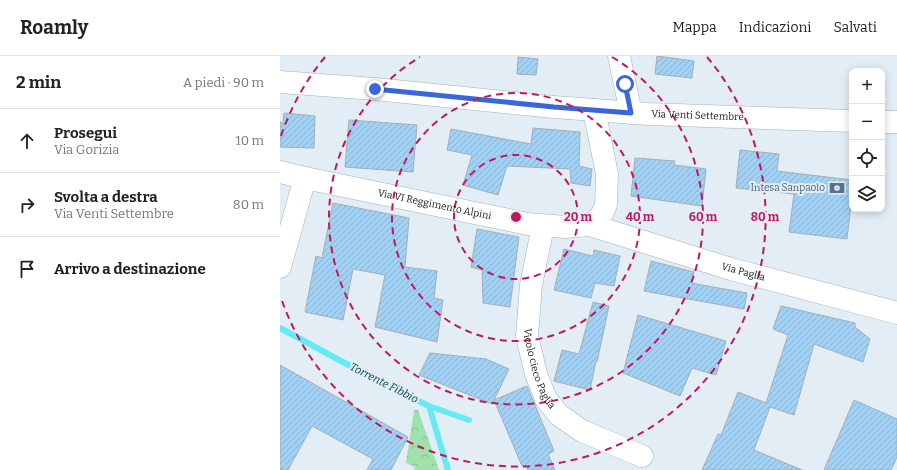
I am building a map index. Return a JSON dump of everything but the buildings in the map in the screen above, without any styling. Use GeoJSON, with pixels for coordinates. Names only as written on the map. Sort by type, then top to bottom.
{"type":"FeatureCollection","features":[{"type":"Feature","properties":{"kind":"street"},"geometry":{"type":"LineString","coordinates":[[619,56],[631,113]]}},
{"type":"Feature","properties":{"kind":"street","name":"Via Venti Settembre"},"geometry":{"type":"LineString","coordinates":[[280,82],[375,89],[631,113],[849,121]]}},
{"type":"Feature","properties":{"kind":"street"},"geometry":{"type":"LineString","coordinates":[[590,225],[601,216],[606,205],[607,174],[594,110]]}},
{"type":"Feature","properties":{"kind":"street"},"geometry":{"type":"LineString","coordinates":[[885,122],[897,122]]}},
{"type":"Feature","properties":{"kind":"street","name":"Via VI Reggimento Alpini"},"geometry":{"type":"LineString","coordinates":[[280,172],[543,226],[565,227],[590,225]]}},
{"type":"Feature","properties":{"kind":"street"},"geometry":{"type":"LineString","coordinates":[[280,267],[305,178]]}},
{"type":"Feature","properties":{"kind":"street","name":"Via Paglia"},"geometry":{"type":"LineString","coordinates":[[590,225],[732,269],[897,313]]}},
{"type":"Feature","properties":{"kind":"street","name":"Vicolo cieco Paglia"},"geometry":{"type":"LineString","coordinates":[[543,226],[531,285],[527,336],[536,374],[546,399],[559,415],[582,430],[642,456]]}},
{"type":"Feature","properties":{"kind":"green space"},"geometry":{"type":"Polygon","coordinates":[[[414,410],[418,410],[439,470],[414,470],[415,467],[406,463],[414,410]]]}},
{"type":"Feature","properties":{"kind":"waterway","name":"Torrente Fibbio"},"geometry":{"type":"LineString","coordinates":[[280,328],[391,388],[429,406],[448,470]]}},
{"type":"Feature","properties":{"kind":"waterway"},"geometry":{"type":"LineString","coordinates":[[429,406],[469,420]]}},
{"type":"Feature","properties":{"kind":"place","name":"Intesa Sanpaolo"},"geometry":{"type":"Point","coordinates":[837,188]}},
{"type":"Feature","properties":{"kind":"route"},"geometry":{"type":"LineString","coordinates":[[375,89],[554,107],[631,113],[625,84]]}}]}
